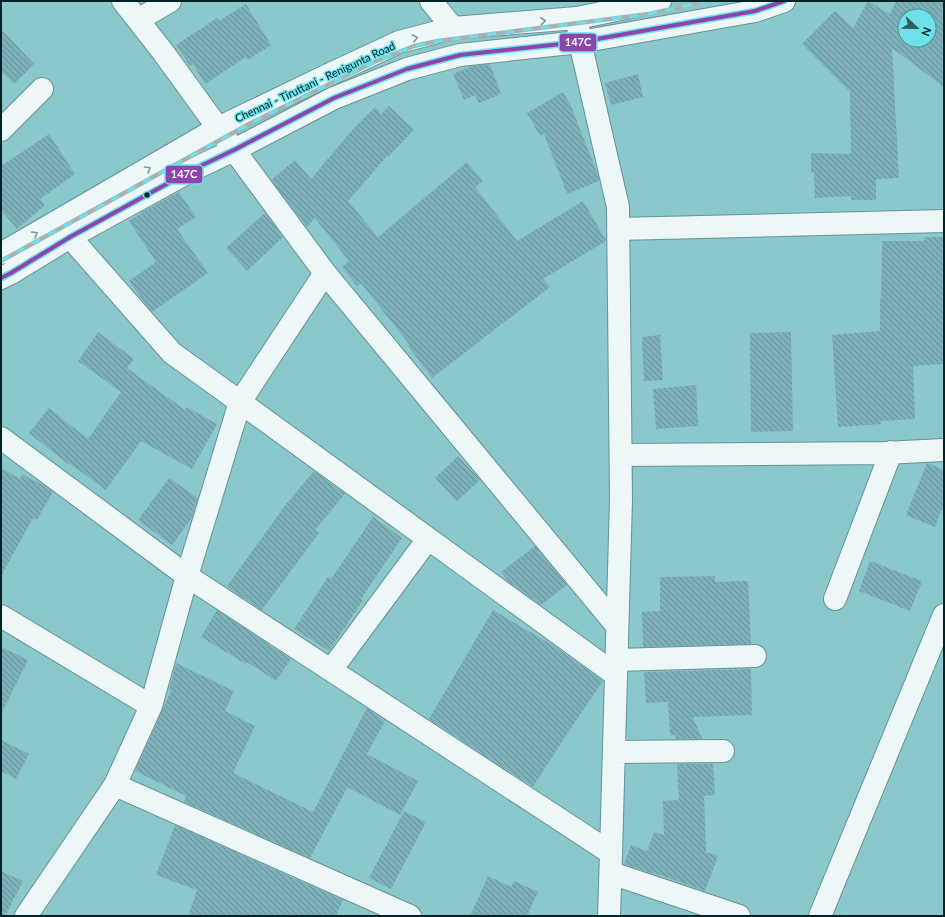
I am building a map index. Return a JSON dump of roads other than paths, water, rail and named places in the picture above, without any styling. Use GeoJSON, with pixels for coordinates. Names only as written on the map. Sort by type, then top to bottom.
{"type":"FeatureCollection","features":[{"type":"Feature","properties":{"kind":"main road"},"geometry":{"type":"LineString","coordinates":[[123,1],[163,52],[324,273],[617,626]]}},
{"type":"Feature","properties":{"kind":"main road"},"geometry":{"type":"LineString","coordinates":[[138,20],[170,1]]}},
{"type":"Feature","properties":{"kind":"main road"},"geometry":{"type":"LineString","coordinates":[[431,1],[453,28]]}},
{"type":"Feature","properties":{"kind":"main road","name":"Chennai - Tiruttani - Renigunta Road"},"geometry":{"type":"LineString","coordinates":[[3,249],[218,128],[399,42],[453,28],[577,18],[660,1]]}},
{"type":"Feature","properties":{"kind":"main road","name":"Chennai - Tiruttani - Renigunta Road"},"geometry":{"type":"LineString","coordinates":[[1,278],[70,237],[194,169],[334,98],[407,69],[460,55],[580,42],[755,11],[784,1]]}},
{"type":"Feature","properties":{"kind":"main road"},"geometry":{"type":"LineString","coordinates":[[577,18],[580,42],[618,207],[621,500],[609,916]]}},
{"type":"Feature","properties":{"kind":"main road"},"geometry":{"type":"LineString","coordinates":[[1,130],[42,89]]}},
{"type":"Feature","properties":{"kind":"main road"},"geometry":{"type":"LineString","coordinates":[[618,229],[944,221]]}},
{"type":"Feature","properties":{"kind":"main road"},"geometry":{"type":"LineString","coordinates":[[70,237],[172,353],[428,539],[616,667],[756,656]]}},
{"type":"Feature","properties":{"kind":"main road"},"geometry":{"type":"LineString","coordinates":[[26,916],[115,785],[151,706],[187,576],[240,402],[324,273]]}},
{"type":"Feature","properties":{"kind":"main road"},"geometry":{"type":"LineString","coordinates":[[1,438],[187,576],[331,670],[611,863],[739,916]]}},
{"type":"Feature","properties":{"kind":"main road"},"geometry":{"type":"LineString","coordinates":[[620,455],[944,450]]}},
{"type":"Feature","properties":{"kind":"main road"},"geometry":{"type":"LineString","coordinates":[[835,599],[891,452]]}},
{"type":"Feature","properties":{"kind":"main road"},"geometry":{"type":"LineString","coordinates":[[331,670],[428,539]]}},
{"type":"Feature","properties":{"kind":"main road"},"geometry":{"type":"LineString","coordinates":[[820,916],[944,615]]}},
{"type":"Feature","properties":{"kind":"main road"},"geometry":{"type":"LineString","coordinates":[[1,616],[151,706]]}},
{"type":"Feature","properties":{"kind":"main road"},"geometry":{"type":"LineString","coordinates":[[614,752],[723,751]]}},
{"type":"Feature","properties":{"kind":"main road"},"geometry":{"type":"LineString","coordinates":[[115,785],[410,916]]}},
{"type":"Feature","properties":{"kind":"railway"},"geometry":{"type":"LineString","coordinates":[[1,261],[249,124],[374,62],[414,46],[438,41],[649,14],[708,1]]}}]}
